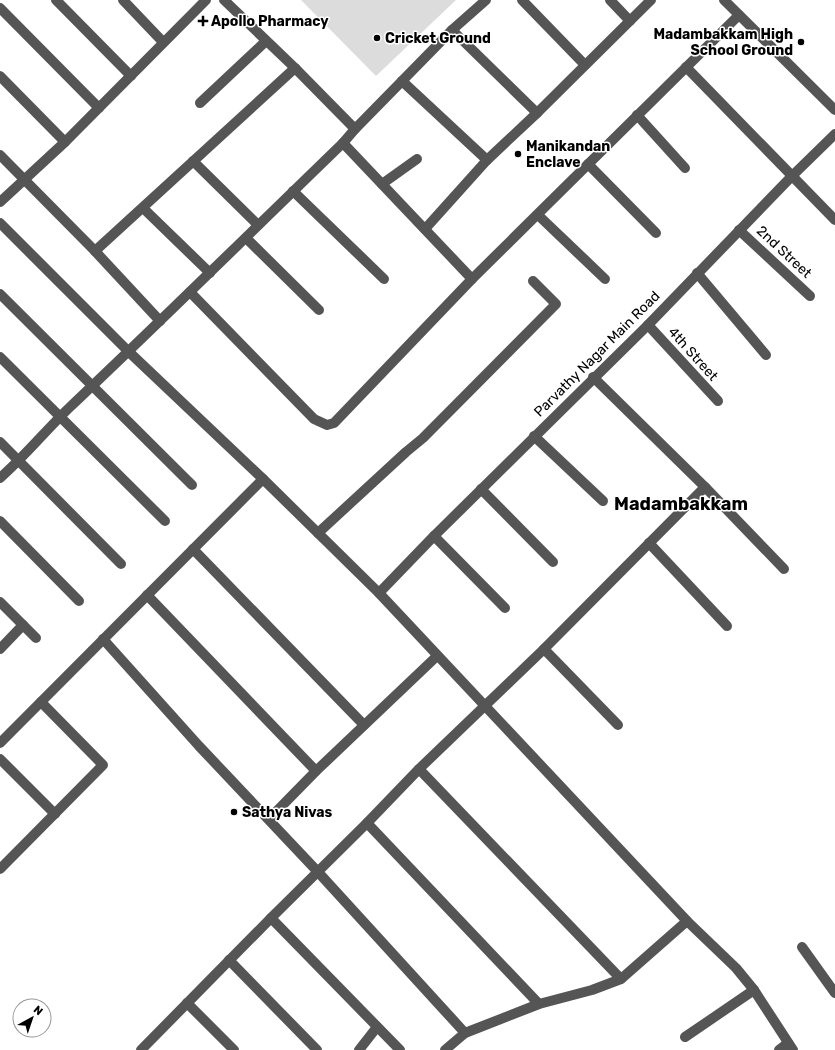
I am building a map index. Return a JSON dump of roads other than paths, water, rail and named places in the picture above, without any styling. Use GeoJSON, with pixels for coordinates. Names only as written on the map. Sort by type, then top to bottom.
{"type":"FeatureCollection","features":[{"type":"Feature","properties":{"kind":"street"},"geometry":{"type":"LineString","coordinates":[[56,0],[131,76]]}},
{"type":"Feature","properties":{"kind":"street"},"geometry":{"type":"LineString","coordinates":[[123,0],[163,42]]}},
{"type":"Feature","properties":{"kind":"street"},"geometry":{"type":"LineString","coordinates":[[0,202],[65,142],[206,0]]}},
{"type":"Feature","properties":{"kind":"street"},"geometry":{"type":"LineString","coordinates":[[224,0],[355,129]]}},
{"type":"Feature","properties":{"kind":"street"},"geometry":{"type":"LineString","coordinates":[[0,478],[19,462],[61,416],[129,352],[343,143],[402,80],[452,30],[486,0]]}},
{"type":"Feature","properties":{"kind":"street"},"geometry":{"type":"LineString","coordinates":[[522,0],[585,65]]}},
{"type":"Feature","properties":{"kind":"street"},"geometry":{"type":"LineString","coordinates":[[610,0],[630,21]]}},
{"type":"Feature","properties":{"kind":"street"},"geometry":{"type":"LineString","coordinates":[[425,229],[487,160],[537,113],[651,0]]}},
{"type":"Feature","properties":{"kind":"street"},"geometry":{"type":"LineString","coordinates":[[724,0],[835,110]]}},
{"type":"Feature","properties":{"kind":"street"},"geometry":{"type":"LineString","coordinates":[[0,8],[98,108]]}},
{"type":"Feature","properties":{"kind":"street"},"geometry":{"type":"LineString","coordinates":[[190,292],[314,419],[327,425],[334,423],[472,279],[739,15]]}},
{"type":"Feature","properties":{"kind":"street"},"geometry":{"type":"LineString","coordinates":[[452,30],[537,113]]}},
{"type":"Feature","properties":{"kind":"street"},"geometry":{"type":"LineString","coordinates":[[200,103],[266,41]]}},
{"type":"Feature","properties":{"kind":"street"},"geometry":{"type":"LineString","coordinates":[[686,67],[835,220]]}},
{"type":"Feature","properties":{"kind":"street"},"geometry":{"type":"LineString","coordinates":[[95,251],[294,68]]}},
{"type":"Feature","properties":{"kind":"street"},"geometry":{"type":"LineString","coordinates":[[0,76],[65,142]]}},
{"type":"Feature","properties":{"kind":"street"},"geometry":{"type":"LineString","coordinates":[[402,80],[487,160]]}},
{"type":"Feature","properties":{"kind":"street"},"geometry":{"type":"LineString","coordinates":[[637,115],[686,168]]}},
{"type":"Feature","properties":{"kind":"street","name":"Parvathy Nagar Main Road"},"geometry":{"type":"LineString","coordinates":[[379,593],[593,377],[648,325],[739,230],[835,134]]}},
{"type":"Feature","properties":{"kind":"street"},"geometry":{"type":"LineString","coordinates":[[343,143],[472,279]]}},
{"type":"Feature","properties":{"kind":"street"},"geometry":{"type":"LineString","coordinates":[[0,155],[95,251],[160,321]]}},
{"type":"Feature","properties":{"kind":"street"},"geometry":{"type":"LineString","coordinates":[[382,184],[417,159]]}},
{"type":"Feature","properties":{"kind":"street"},"geometry":{"type":"LineString","coordinates":[[193,161],[258,226]]}},
{"type":"Feature","properties":{"kind":"street"},"geometry":{"type":"LineString","coordinates":[[588,164],[656,233]]}},
{"type":"Feature","properties":{"kind":"street"},"geometry":{"type":"LineString","coordinates":[[293,191],[384,279]]}},
{"type":"Feature","properties":{"kind":"street"},"geometry":{"type":"LineString","coordinates":[[142,208],[210,273]]}},
{"type":"Feature","properties":{"kind":"street"},"geometry":{"type":"LineString","coordinates":[[538,215],[605,279]]}},
{"type":"Feature","properties":{"kind":"street"},"geometry":{"type":"LineString","coordinates":[[0,224],[129,352],[263,479],[379,593],[688,921],[736,968],[754,990],[791,1046],[779,1050]]}},
{"type":"Feature","properties":{"kind":"street","name":"2nd Street"},"geometry":{"type":"LineString","coordinates":[[739,230],[810,296]]}},
{"type":"Feature","properties":{"kind":"street"},"geometry":{"type":"LineString","coordinates":[[246,238],[319,310]]}},
{"type":"Feature","properties":{"kind":"street"},"geometry":{"type":"LineString","coordinates":[[698,273],[766,355]]}},
{"type":"Feature","properties":{"kind":"street"},"geometry":{"type":"LineString","coordinates":[[318,533],[423,438],[556,304],[533,281]]}},
{"type":"Feature","properties":{"kind":"street"},"geometry":{"type":"LineString","coordinates":[[0,294],[192,485]]}},
{"type":"Feature","properties":{"kind":"street","name":"4th Street"},"geometry":{"type":"LineString","coordinates":[[648,325],[718,401]]}},
{"type":"Feature","properties":{"kind":"street"},"geometry":{"type":"LineString","coordinates":[[0,357],[165,521]]}},
{"type":"Feature","properties":{"kind":"street"},"geometry":{"type":"LineString","coordinates":[[593,377],[705,487],[784,569]]}},
{"type":"Feature","properties":{"kind":"street"},"geometry":{"type":"LineString","coordinates":[[534,436],[602,501]]}},
{"type":"Feature","properties":{"kind":"street"},"geometry":{"type":"LineString","coordinates":[[0,442],[121,564]]}},
{"type":"Feature","properties":{"kind":"street"},"geometry":{"type":"LineString","coordinates":[[0,743],[263,479]]}},
{"type":"Feature","properties":{"kind":"street"},"geometry":{"type":"LineString","coordinates":[[146,1048],[186,1003],[367,824],[419,769],[544,649],[705,487]]}},
{"type":"Feature","properties":{"kind":"street"},"geometry":{"type":"LineString","coordinates":[[481,489],[552,562]]}},
{"type":"Feature","properties":{"kind":"street"},"geometry":{"type":"LineString","coordinates":[[0,521],[79,601]]}},
{"type":"Feature","properties":{"kind":"street"},"geometry":{"type":"LineString","coordinates":[[434,536],[505,608]]}},
{"type":"Feature","properties":{"kind":"street"},"geometry":{"type":"LineString","coordinates":[[649,543],[727,626]]}},
{"type":"Feature","properties":{"kind":"street"},"geometry":{"type":"LineString","coordinates":[[193,549],[364,725]]}},
{"type":"Feature","properties":{"kind":"street"},"geometry":{"type":"LineString","coordinates":[[147,594],[316,771]]}},
{"type":"Feature","properties":{"kind":"street"},"geometry":{"type":"LineString","coordinates":[[0,602],[36,638]]}},
{"type":"Feature","properties":{"kind":"street"},"geometry":{"type":"LineString","coordinates":[[0,649],[23,625]]}},
{"type":"Feature","properties":{"kind":"street"},"geometry":{"type":"LineString","coordinates":[[103,639],[465,1033]]}},
{"type":"Feature","properties":{"kind":"street"},"geometry":{"type":"LineString","coordinates":[[544,649],[618,725]]}},
{"type":"Feature","properties":{"kind":"street"},"geometry":{"type":"LineString","coordinates":[[269,819],[316,771],[437,656]]}},
{"type":"Feature","properties":{"kind":"street"},"geometry":{"type":"LineString","coordinates":[[2,862],[55,814],[103,765],[41,702]]}},
{"type":"Feature","properties":{"kind":"street"},"geometry":{"type":"LineString","coordinates":[[0,759],[55,814]]}},
{"type":"Feature","properties":{"kind":"street"},"geometry":{"type":"LineString","coordinates":[[419,769],[621,979]]}},
{"type":"Feature","properties":{"kind":"street"},"geometry":{"type":"LineString","coordinates":[[367,824],[539,1004]]}},
{"type":"Feature","properties":{"kind":"street"},"geometry":{"type":"LineString","coordinates":[[271,918],[400,1050]]}},
{"type":"Feature","properties":{"kind":"street"},"geometry":{"type":"LineString","coordinates":[[445,1050],[465,1033],[539,1004],[592,990],[621,979],[688,921]]}},
{"type":"Feature","properties":{"kind":"street"},"geometry":{"type":"LineString","coordinates":[[802,947],[835,993]]}},
{"type":"Feature","properties":{"kind":"street"},"geometry":{"type":"LineString","coordinates":[[229,960],[317,1050]]}},
{"type":"Feature","properties":{"kind":"street"},"geometry":{"type":"LineString","coordinates":[[685,1037],[754,990]]}},
{"type":"Feature","properties":{"kind":"street"},"geometry":{"type":"LineString","coordinates":[[186,1003],[234,1050]]}},
{"type":"Feature","properties":{"kind":"street"},"geometry":{"type":"LineString","coordinates":[[359,1050],[377,1026]]}},
{"type":"Feature","properties":{"kind":"place","name":"Apollo Pharmacy"},"geometry":{"type":"Point","coordinates":[203,21]}},
{"type":"Feature","properties":{"kind":"place","name":"Cricket Ground"},"geometry":{"type":"Point","coordinates":[377,38]}},
{"type":"Feature","properties":{"kind":"place","name":"Madambakkam High School Ground"},"geometry":{"type":"Point","coordinates":[801,42]}},
{"type":"Feature","properties":{"kind":"place","name":"Manikandan Enclave"},"geometry":{"type":"Point","coordinates":[518,154]}},
{"type":"Feature","properties":{"kind":"place","name":"Sathya Nivas"},"geometry":{"type":"Point","coordinates":[234,812]}},
{"type":"Feature","properties":{"kind":"district","name":"Madambakkam"},"geometry":{"type":"Point","coordinates":[681,504]}}]}
